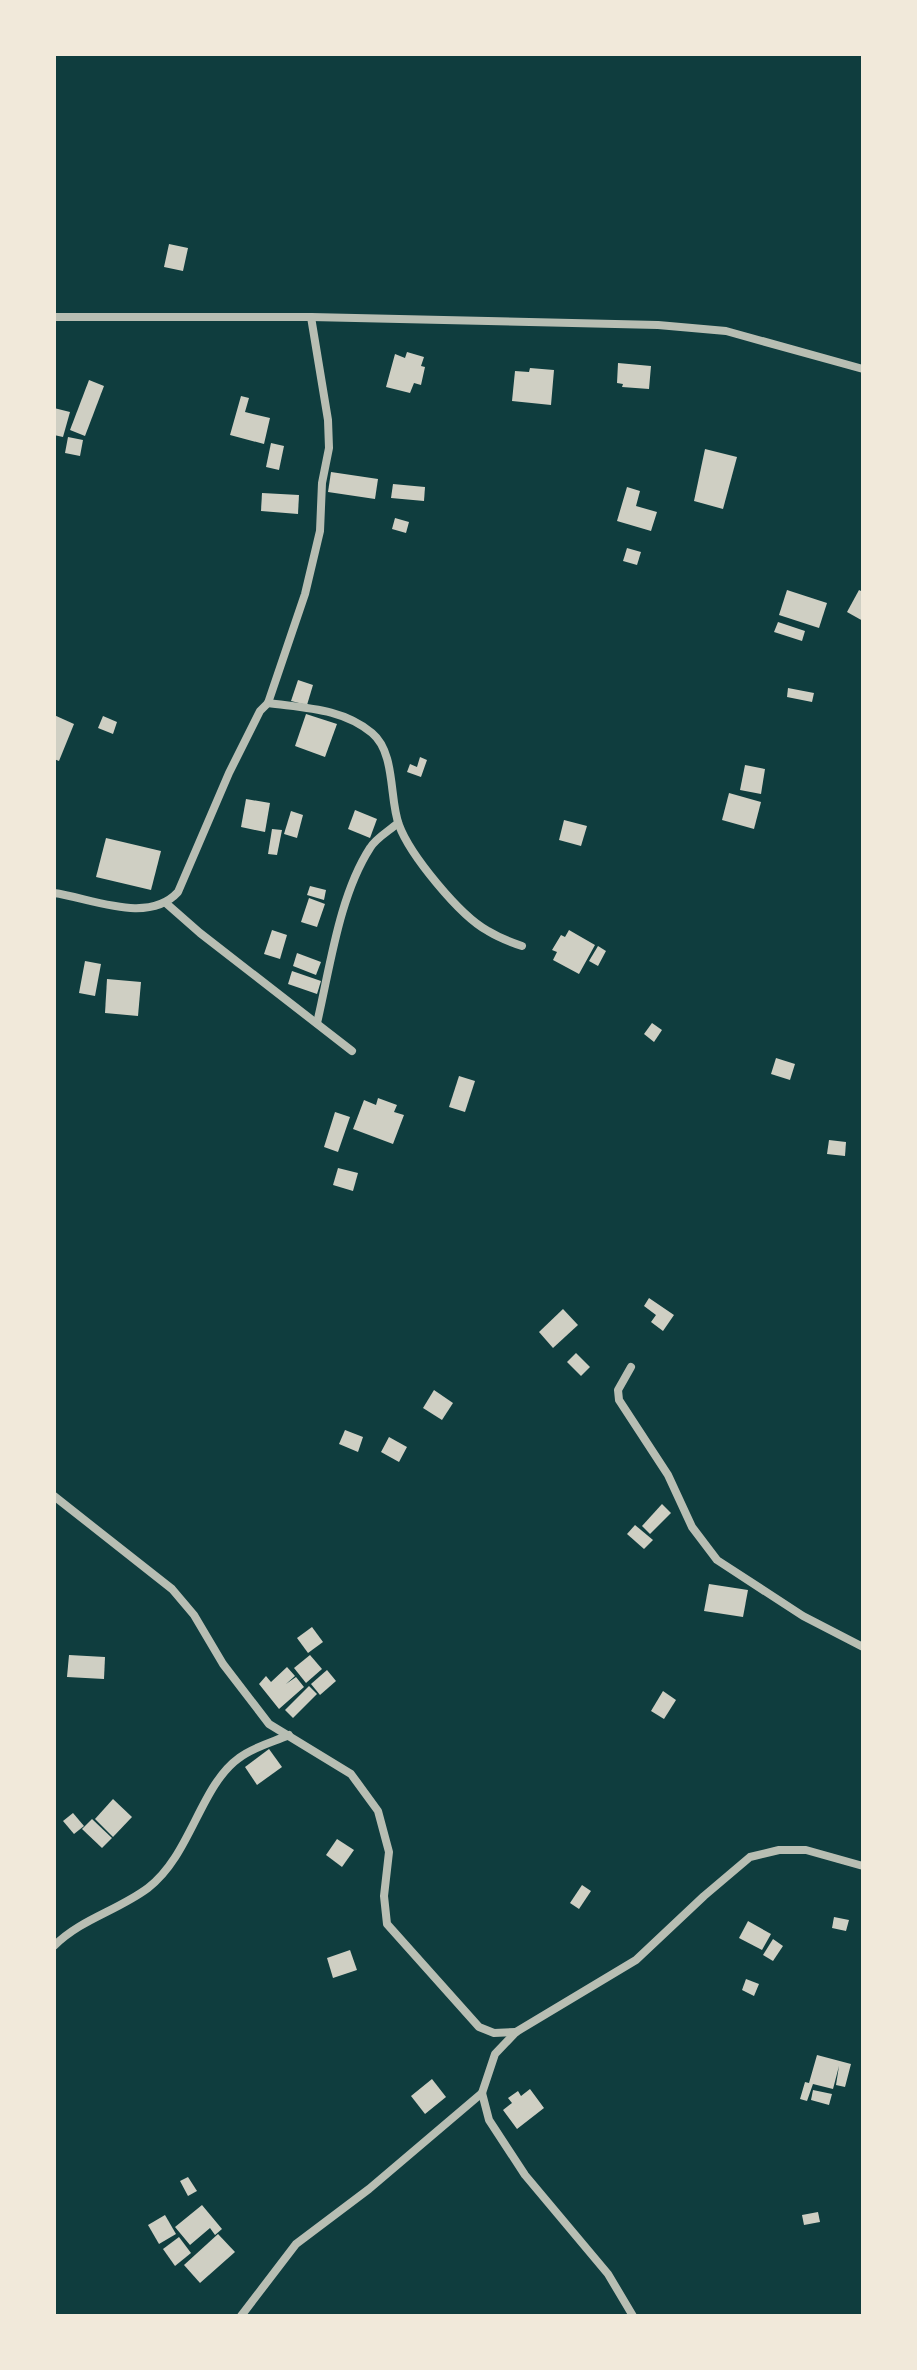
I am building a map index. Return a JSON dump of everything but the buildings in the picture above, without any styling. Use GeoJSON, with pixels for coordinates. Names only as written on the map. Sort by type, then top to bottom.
{"type":"FeatureCollection","features":[{"type":"Feature","properties":{"kind":"street"},"geometry":{"type":"LineString","coordinates":[[54,317],[311,317],[658,325],[726,331],[863,369]]}},
{"type":"Feature","properties":{"kind":"street"},"geometry":{"type":"LineString","coordinates":[[54,893],[139,909],[167,904],[178,892],[229,773],[260,711],[268,703],[305,594],[320,531],[322,483],[329,448],[328,420],[311,317]]}},
{"type":"Feature","properties":{"kind":"street"},"geometry":{"type":"LineString","coordinates":[[268,703],[337,713],[375,735],[394,785],[398,823],[414,853],[461,911],[486,930],[522,946]]}},
{"type":"Feature","properties":{"kind":"street"},"geometry":{"type":"LineString","coordinates":[[317,1023],[355,877],[371,845],[398,823]]}},
{"type":"Feature","properties":{"kind":"street"},"geometry":{"type":"LineString","coordinates":[[167,904],[352,1051]]}},
{"type":"Feature","properties":{"kind":"street"},"geometry":{"type":"LineString","coordinates":[[631,1367],[618,1390],[619,1400],[668,1475],[692,1527],[717,1560],[803,1616],[863,1647]]}},
{"type":"Feature","properties":{"kind":"street"},"geometry":{"type":"LineString","coordinates":[[54,1496],[172,1589],[194,1615],[223,1664],[269,1724],[351,1774],[378,1811],[389,1852],[384,1896],[387,1924],[479,2027],[494,2033],[516,2032]]}},
{"type":"Feature","properties":{"kind":"street"},"geometry":{"type":"LineString","coordinates":[[54,1946],[71,1929],[149,1887],[177,1856],[219,1777],[239,1757],[289,1735]]}},
{"type":"Feature","properties":{"kind":"street"},"geometry":{"type":"LineString","coordinates":[[241,2316],[296,2244],[369,2189],[482,2093],[495,2054],[516,2032],[636,1960],[750,1857],[779,1850],[806,1850],[863,1866]]}},
{"type":"Feature","properties":{"kind":"street"},"geometry":{"type":"LineString","coordinates":[[482,2093],[489,2120],[525,2175],[608,2274],[633,2316]]}}]}
